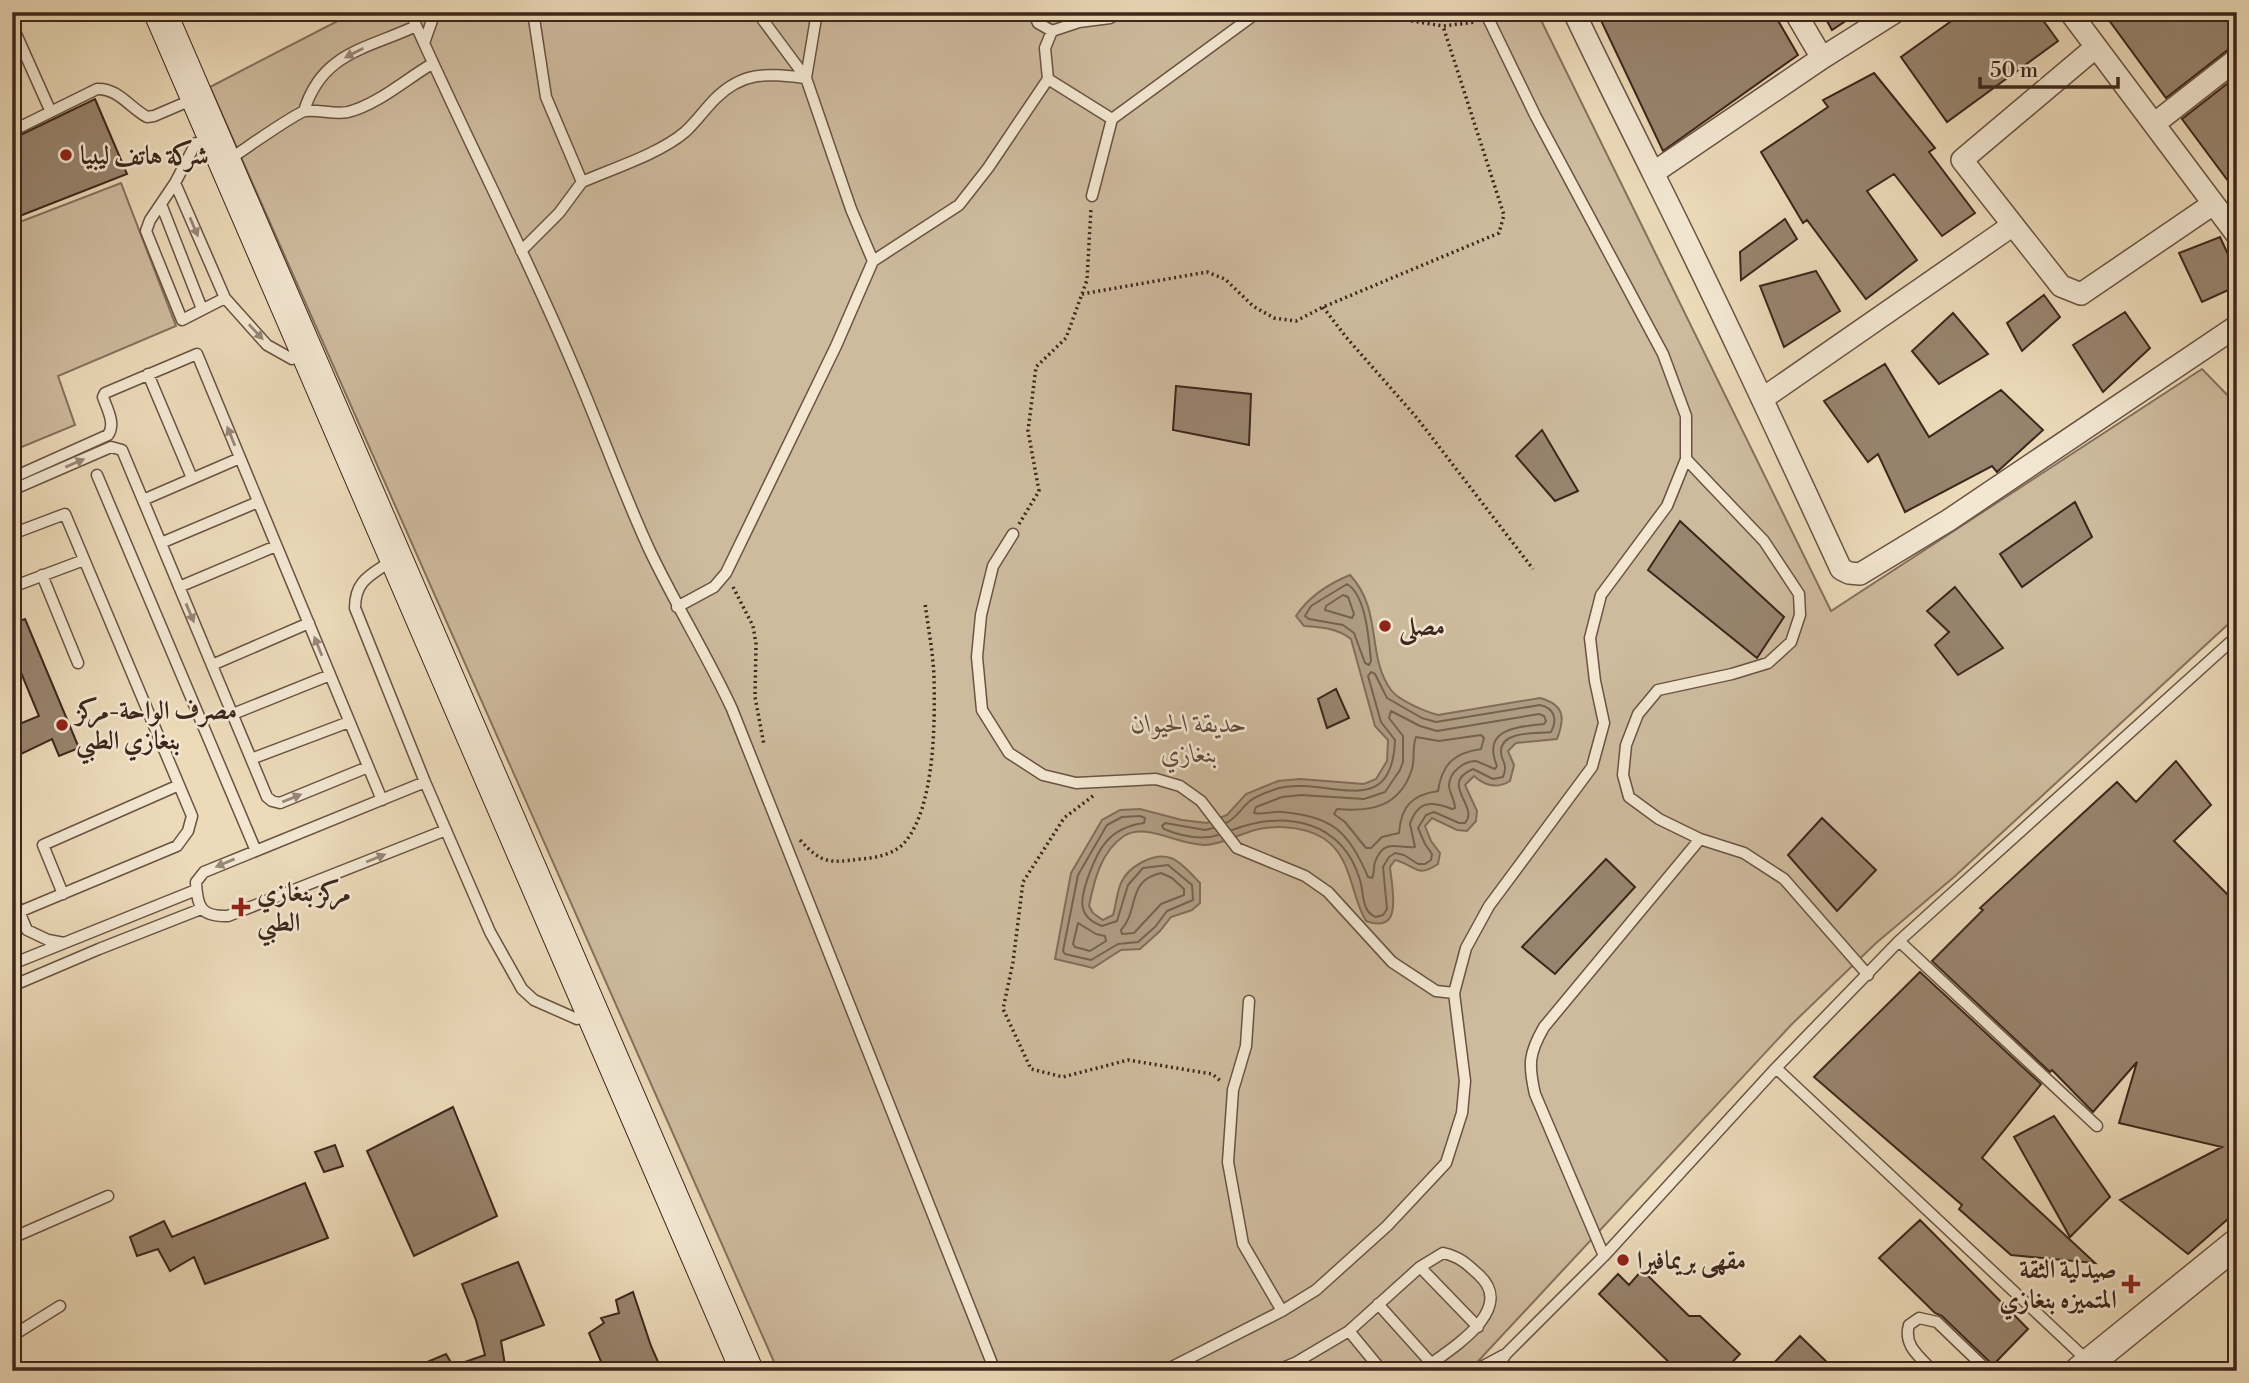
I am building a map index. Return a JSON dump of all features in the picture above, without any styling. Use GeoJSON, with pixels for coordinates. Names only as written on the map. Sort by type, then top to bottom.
{"type":"FeatureCollection","features":[{"type":"Feature","properties":{"kind":"main road"},"geometry":{"type":"LineString","coordinates":[[143,12],[292,359],[388,563],[726,1352]]}},
{"type":"Feature","properties":{"kind":"main road"},"geometry":{"type":"LineString","coordinates":[[160,12],[349,446],[388,563],[577,1019],[726,1352],[747,1371]]}},
{"type":"Feature","properties":{"kind":"street"},"geometry":{"type":"LineString","coordinates":[[1574,12],[1762,399],[1841,569],[1849,573],[1860,574],[1949,520],[2237,326]]}},
{"type":"Feature","properties":{"kind":"street"},"geometry":{"type":"LineString","coordinates":[[1795,12],[1822,58]]}},
{"type":"Feature","properties":{"kind":"street"},"geometry":{"type":"LineString","coordinates":[[1653,173],[1822,58],[1895,12]]}},
{"type":"Feature","properties":{"kind":"street"},"geometry":{"type":"LineString","coordinates":[[2070,12],[2237,234]]}},
{"type":"Feature","properties":{"kind":"street"},"geometry":{"type":"LineString","coordinates":[[2096,47],[1962,160],[2061,286],[2081,294],[2213,204]]}},
{"type":"Feature","properties":{"kind":"street"},"geometry":{"type":"LineString","coordinates":[[2154,124],[2237,59]]}},
{"type":"Feature","properties":{"kind":"street"},"geometry":{"type":"LineString","coordinates":[[1762,399],[2013,225]]}},
{"type":"Feature","properties":{"kind":"street"},"geometry":{"type":"LineString","coordinates":[[2084,1366],[2237,1243]]}},
{"type":"Feature","properties":{"kind":"lane"},"geometry":{"type":"LineString","coordinates":[[410,12],[573,364],[612,466],[677,607],[709,660],[732,709],[995,1371]]}},
{"type":"Feature","properties":{"kind":"lane"},"geometry":{"type":"LineString","coordinates":[[424,43],[435,12]]}},
{"type":"Feature","properties":{"kind":"lane"},"geometry":{"type":"LineString","coordinates":[[533,12],[546,97],[582,182]]}},
{"type":"Feature","properties":{"kind":"lane"},"geometry":{"type":"LineString","coordinates":[[757,12],[806,78],[851,209],[873,261]]}},
{"type":"Feature","properties":{"kind":"lane"},"geometry":{"type":"LineString","coordinates":[[806,78],[817,12]]}},
{"type":"Feature","properties":{"kind":"lane"},"geometry":{"type":"LineString","coordinates":[[1033,12],[1038,23],[1052,31],[1079,22],[1110,18],[1120,12]]}},
{"type":"Feature","properties":{"kind":"lane"},"geometry":{"type":"LineString","coordinates":[[1092,195],[1112,119],[1258,12]]}},
{"type":"Feature","properties":{"kind":"lane"},"geometry":{"type":"LineString","coordinates":[[1164,1371],[1282,1311],[1316,1290],[1387,1226],[1446,1163],[1462,1113],[1465,1081],[1454,993],[1466,948],[1489,906],[1592,767],[1604,723],[1590,638],[1601,594],[1667,506],[1686,459],[1686,416],[1663,354],[1536,117],[1487,17]]}},
{"type":"Feature","properties":{"kind":"lane"},"geometry":{"type":"LineString","coordinates":[[12,25],[50,110]]}},
{"type":"Feature","properties":{"kind":"lane"},"geometry":{"type":"LineString","coordinates":[[304,111],[310,92],[321,75],[345,56],[416,26]]}},
{"type":"Feature","properties":{"kind":"lane"},"geometry":{"type":"LineString","coordinates":[[677,607],[714,587],[726,573],[836,346],[873,261],[959,205],[988,168],[1048,79],[1045,48],[1052,31]]}},
{"type":"Feature","properties":{"kind":"lane"},"geometry":{"type":"LineString","coordinates":[[224,163],[304,111],[336,114],[351,111],[384,97],[402,81],[432,64]]}},
{"type":"Feature","properties":{"kind":"lane"},"geometry":{"type":"LineString","coordinates":[[522,251],[559,213],[582,182],[667,144],[686,132],[716,98],[737,81],[763,74],[806,78]]}},
{"type":"Feature","properties":{"kind":"lane"},"geometry":{"type":"LineString","coordinates":[[1048,79],[1112,119]]}},
{"type":"Feature","properties":{"kind":"lane"},"geometry":{"type":"LineString","coordinates":[[12,131],[97,89],[104,88],[116,93],[147,117],[182,104]]}},
{"type":"Feature","properties":{"kind":"lane"},"geometry":{"type":"LineString","coordinates":[[197,143],[146,231],[183,320],[225,299]]}},
{"type":"Feature","properties":{"kind":"lane"},"geometry":{"type":"LineString","coordinates":[[175,183],[225,299],[267,345],[292,359]]}},
{"type":"Feature","properties":{"kind":"lane"},"geometry":{"type":"LineString","coordinates":[[160,204],[202,309]]}},
{"type":"Feature","properties":{"kind":"lane"},"geometry":{"type":"LineString","coordinates":[[12,478],[108,435],[112,422],[104,393],[197,354],[382,800]]}},
{"type":"Feature","properties":{"kind":"lane"},"geometry":{"type":"LineString","coordinates":[[148,374],[192,478]]}},
{"type":"Feature","properties":{"kind":"lane"},"geometry":{"type":"LineString","coordinates":[[12,490],[111,447],[122,450],[267,797],[272,802],[280,803],[368,767]]}},
{"type":"Feature","properties":{"kind":"lane"},"geometry":{"type":"LineString","coordinates":[[143,500],[240,458]]}},
{"type":"Feature","properties":{"kind":"lane"},"geometry":{"type":"LineString","coordinates":[[1686,459],[1764,541],[1799,594],[1800,615],[1791,642],[1768,663],[1732,674],[1658,690],[1638,713],[1626,745],[1623,775],[1629,797],[1659,819],[1700,839],[1744,853],[1784,879],[1868,975]]}},
{"type":"Feature","properties":{"kind":"lane"},"geometry":{"type":"LineString","coordinates":[[97,475],[256,851]]}},
{"type":"Feature","properties":{"kind":"lane"},"geometry":{"type":"LineString","coordinates":[[161,543],[258,502]]}},
{"type":"Feature","properties":{"kind":"lane"},"geometry":{"type":"LineString","coordinates":[[12,534],[65,514],[192,816],[188,831],[177,846],[19,912]]}},
{"type":"Feature","properties":{"kind":"lane"},"geometry":{"type":"LineString","coordinates":[[1013,534],[993,566],[981,615],[977,657],[982,710],[1009,753],[1043,775],[1076,783],[1156,779],[1180,786],[1201,801],[1233,843],[1247,854],[1306,876],[1328,892],[1392,962],[1436,991],[1454,993]]}},
{"type":"Feature","properties":{"kind":"lane"},"geometry":{"type":"LineString","coordinates":[[179,587],[276,546]]}},
{"type":"Feature","properties":{"kind":"lane"},"geometry":{"type":"LineString","coordinates":[[12,587],[84,560]]}},
{"type":"Feature","properties":{"kind":"lane"},"geometry":{"type":"LineString","coordinates":[[388,563],[359,584],[355,595],[355,608],[425,782],[490,932],[522,989],[534,1000],[577,1019]]}},
{"type":"Feature","properties":{"kind":"lane"},"geometry":{"type":"LineString","coordinates":[[42,575],[78,663]]}},
{"type":"Feature","properties":{"kind":"lane"},"geometry":{"type":"LineString","coordinates":[[212,665],[309,624]]}},
{"type":"Feature","properties":{"kind":"lane"},"geometry":{"type":"LineString","coordinates":[[1495,1371],[1506,1354],[1604,1256],[1776,1068],[1899,941],[2237,636]]}},
{"type":"Feature","properties":{"kind":"lane"},"geometry":{"type":"LineString","coordinates":[[233,714],[330,675]]}},
{"type":"Feature","properties":{"kind":"lane"},"geometry":{"type":"LineString","coordinates":[[251,759],[349,722]]}},
{"type":"Feature","properties":{"kind":"lane"},"geometry":{"type":"LineString","coordinates":[[425,782],[204,872],[196,882],[201,909],[212,917],[228,916],[446,830]]}},
{"type":"Feature","properties":{"kind":"lane"},"geometry":{"type":"LineString","coordinates":[[63,894],[43,845],[178,785]]}},
{"type":"Feature","properties":{"kind":"lane"},"geometry":{"type":"LineString","coordinates":[[1604,1256],[1535,1094],[1530,1073],[1531,1050],[1544,1027],[1700,839]]}},
{"type":"Feature","properties":{"kind":"lane"},"geometry":{"type":"LineString","coordinates":[[12,964],[196,890]]}},
{"type":"Feature","properties":{"kind":"lane"},"geometry":{"type":"LineString","coordinates":[[12,895],[27,930],[48,940],[64,943]]}},
{"type":"Feature","properties":{"kind":"lane"},"geometry":{"type":"LineString","coordinates":[[12,986],[201,909]]}},
{"type":"Feature","properties":{"kind":"lane"},"geometry":{"type":"LineString","coordinates":[[1899,941],[2097,1125]]}},
{"type":"Feature","properties":{"kind":"lane"},"geometry":{"type":"LineString","coordinates":[[1249,1001],[1246,1046],[1233,1090],[1228,1162],[1243,1244],[1282,1311]]}},
{"type":"Feature","properties":{"kind":"lane"},"geometry":{"type":"LineString","coordinates":[[1776,1068],[2084,1366]]}},
{"type":"Feature","properties":{"kind":"lane"},"geometry":{"type":"LineString","coordinates":[[12,1238],[108,1196]]}},
{"type":"Feature","properties":{"kind":"lane"},"geometry":{"type":"LineString","coordinates":[[1275,1371],[1297,1367],[1349,1331],[1420,1267],[1443,1253],[1459,1257],[1489,1284],[1492,1301],[1478,1327],[1421,1371]]}},
{"type":"Feature","properties":{"kind":"lane"},"geometry":{"type":"LineString","coordinates":[[1420,1267],[1478,1327]]}},
{"type":"Feature","properties":{"kind":"lane"},"geometry":{"type":"LineString","coordinates":[[1378,1304],[1431,1363]]}},
{"type":"Feature","properties":{"kind":"lane"},"geometry":{"type":"LineString","coordinates":[[12,1336],[60,1306]]}},
{"type":"Feature","properties":{"kind":"lane"},"geometry":{"type":"LineString","coordinates":[[1933,1371],[1911,1348],[1907,1339],[1909,1325],[1919,1318],[1937,1322],[1988,1371]]}},
{"type":"Feature","properties":{"kind":"lane"},"geometry":{"type":"LineString","coordinates":[[1349,1331],[1382,1371]]}},
{"type":"Feature","properties":{"kind":"lane"},"geometry":{"type":"LineString","coordinates":[[1474,1371],[1506,1354]]}},
{"type":"Feature","properties":{"kind":"path"},"geometry":{"type":"LineString","coordinates":[[1357,12],[1443,26],[1487,17]]}},
{"type":"Feature","properties":{"kind":"path"},"geometry":{"type":"LineString","coordinates":[[1082,294],[1207,272],[1226,279],[1253,306],[1274,318],[1296,321],[1323,307],[1499,233],[1504,215],[1443,26]]}},
{"type":"Feature","properties":{"kind":"path"},"geometry":{"type":"LineString","coordinates":[[1013,534],[1039,491],[1028,431],[1037,367],[1066,338],[1087,280],[1092,195]]}},
{"type":"Feature","properties":{"kind":"path"},"geometry":{"type":"LineString","coordinates":[[1323,307],[1417,418],[1533,569]]}},
{"type":"Feature","properties":{"kind":"path"},"geometry":{"type":"LineString","coordinates":[[726,573],[753,626],[756,644],[755,697],[766,753]]}},
{"type":"Feature","properties":{"kind":"path"},"geometry":{"type":"LineString","coordinates":[[796,836],[815,856],[828,861],[871,858],[888,854],[903,845],[919,821],[928,778],[934,676],[926,603]]}},
{"type":"Feature","properties":{"kind":"path"},"geometry":{"type":"LineString","coordinates":[[1115,780],[1064,818],[1023,882],[1013,962],[1003,1009],[1031,1069],[1063,1077],[1128,1060],[1212,1074],[1233,1090]]}},
{"type":"Feature","properties":{"kind":"green space","name":"حديقة الحيوان بنغازي"},"geometry":{"type":"Polygon","coordinates":[[[355,12],[1537,12],[1831,611],[2202,369],[2237,405],[2237,616],[1954,877],[1875,944],[1792,1024],[1469,1371],[778,1371],[210,87],[355,12]]]}},
{"type":"Feature","properties":{"kind":"green space"},"geometry":{"type":"Polygon","coordinates":[[[121,183],[176,326],[58,376],[75,425],[12,451],[12,225],[121,183]]]}},
{"type":"Feature","properties":{"kind":"water"},"geometry":{"type":"Polygon","coordinates":[[[1350,575],[1367,603],[1383,677],[1400,698],[1438,715],[1540,698],[1554,704],[1561,713],[1557,739],[1516,743],[1508,751],[1514,765],[1510,781],[1491,785],[1474,776],[1465,785],[1477,811],[1476,821],[1467,831],[1457,830],[1432,818],[1425,826],[1440,853],[1438,864],[1420,871],[1395,860],[1390,867],[1393,908],[1386,922],[1378,924],[1366,921],[1340,855],[1323,838],[1305,830],[1265,828],[1210,845],[1184,842],[1152,833],[1133,832],[1116,842],[1104,858],[1089,906],[1093,913],[1103,920],[1113,915],[1124,877],[1135,866],[1157,857],[1171,858],[1179,862],[1200,883],[1200,903],[1192,910],[1171,917],[1140,949],[1121,950],[1093,968],[1055,959],[1071,873],[1102,820],[1120,810],[1140,809],[1182,820],[1207,823],[1227,815],[1246,794],[1278,781],[1300,779],[1364,784],[1376,779],[1387,761],[1388,740],[1375,726],[1351,639],[1334,630],[1304,626],[1296,616],[1320,591],[1350,575]]]}},
{"type":"Feature","properties":{"kind":"building"},"geometry":{"type":"Polygon","coordinates":[[[1597,12],[1773,12],[1798,55],[1663,151],[1597,12]]]}},
{"type":"Feature","properties":{"kind":"building"},"geometry":{"type":"Polygon","coordinates":[[[1822,12],[1859,12],[1832,30],[1822,12]]]}},
{"type":"Feature","properties":{"kind":"building"},"geometry":{"type":"Polygon","coordinates":[[[1964,12],[2037,12],[2058,41],[1947,122],[1901,57],[1964,12]]]}},
{"type":"Feature","properties":{"kind":"building"},"geometry":{"type":"Polygon","coordinates":[[[2103,12],[2237,12],[2237,46],[2229,49],[2166,98],[2103,12]]]}},
{"type":"Feature","properties":{"kind":"building"},"geometry":{"type":"Polygon","coordinates":[[[1874,73],[1935,148],[1929,152],[1975,213],[1942,236],[1894,174],[1867,191],[1917,260],[1866,299],[1807,220],[1803,223],[1761,152],[1828,107],[1823,100],[1874,73]]]}},
{"type":"Feature","properties":{"kind":"building"},"geometry":{"type":"Polygon","coordinates":[[[2237,76],[2237,193],[2182,119],[2237,76]]]}},
{"type":"Feature","properties":{"kind":"building","name":"شركة هاتف ليبيا"},"geometry":{"type":"Polygon","coordinates":[[[95,99],[127,174],[12,219],[12,139],[95,99]]]}},
{"type":"Feature","properties":{"kind":"building"},"geometry":{"type":"Polygon","coordinates":[[[1785,219],[1797,239],[1741,280],[1740,252],[1785,219]]]}},
{"type":"Feature","properties":{"kind":"building"},"geometry":{"type":"Polygon","coordinates":[[[2220,237],[2237,274],[2237,286],[2202,302],[2179,253],[2220,237]]]}},
{"type":"Feature","properties":{"kind":"building"},"geometry":{"type":"Polygon","coordinates":[[[1816,271],[1840,311],[1784,347],[1760,286],[1816,271]]]}},
{"type":"Feature","properties":{"kind":"building"},"geometry":{"type":"Polygon","coordinates":[[[2044,295],[2060,317],[2022,351],[2007,323],[2044,295]]]}},
{"type":"Feature","properties":{"kind":"building"},"geometry":{"type":"Polygon","coordinates":[[[2125,312],[2150,348],[2103,392],[2073,345],[2125,312]]]}},
{"type":"Feature","properties":{"kind":"building"},"geometry":{"type":"Polygon","coordinates":[[[1953,313],[1988,354],[1939,384],[1912,351],[1953,313]]]}},
{"type":"Feature","properties":{"kind":"building"},"geometry":{"type":"Polygon","coordinates":[[[1885,364],[1929,437],[2001,390],[2043,430],[1997,472],[1992,466],[1905,512],[1878,454],[1868,462],[1824,401],[1885,364]]]}},
{"type":"Feature","properties":{"kind":"building"},"geometry":{"type":"Polygon","coordinates":[[[1176,386],[1251,394],[1249,445],[1173,430],[1176,386]]]}},
{"type":"Feature","properties":{"kind":"building"},"geometry":{"type":"Polygon","coordinates":[[[1542,430],[1578,491],[1555,501],[1516,456],[1542,430]]]}},
{"type":"Feature","properties":{"kind":"building"},"geometry":{"type":"Polygon","coordinates":[[[2075,502],[2092,537],[2022,587],[2000,554],[2075,502]]]}},
{"type":"Feature","properties":{"kind":"building"},"geometry":{"type":"Polygon","coordinates":[[[1680,521],[1784,617],[1757,658],[1648,570],[1680,521]]]}},
{"type":"Feature","properties":{"kind":"building"},"geometry":{"type":"Polygon","coordinates":[[[1955,587],[2003,648],[1958,675],[1935,645],[1949,632],[1927,611],[1955,587]]]}},
{"type":"Feature","properties":{"kind":"building"},"geometry":{"type":"Polygon","coordinates":[[[25,619],[79,748],[59,756],[52,739],[19,755],[12,739],[12,727],[39,716],[12,651],[12,624],[25,619]]]}},
{"type":"Feature","properties":{"kind":"building"},"geometry":{"type":"Polygon","coordinates":[[[1336,689],[1349,718],[1327,728],[1318,699],[1336,689]]]}},
{"type":"Feature","properties":{"kind":"building"},"geometry":{"type":"Polygon","coordinates":[[[2176,761],[2211,805],[2174,841],[2237,904],[2237,1211],[2188,1254],[2120,1200],[2222,1147],[2119,1123],[2137,1062],[2093,1112],[2052,1070],[2050,1072],[1932,961],[1983,910],[1980,908],[2117,782],[2136,802],[2176,761]]]}},
{"type":"Feature","properties":{"kind":"building"},"geometry":{"type":"Polygon","coordinates":[[[1822,818],[1876,870],[1837,911],[1788,855],[1822,818]]]}},
{"type":"Feature","properties":{"kind":"building"},"geometry":{"type":"Polygon","coordinates":[[[1606,859],[1635,887],[1555,974],[1522,947],[1606,859]]]}},
{"type":"Feature","properties":{"kind":"building"},"geometry":{"type":"Polygon","coordinates":[[[1920,972],[2041,1084],[1982,1158],[2095,1263],[2011,1255],[1959,1209],[1962,1205],[1814,1077],[1920,972]]]}},
{"type":"Feature","properties":{"kind":"building"},"geometry":{"type":"Polygon","coordinates":[[[453,1107],[497,1216],[414,1256],[367,1151],[453,1107]]]}},
{"type":"Feature","properties":{"kind":"building"},"geometry":{"type":"Polygon","coordinates":[[[2054,1116],[2110,1197],[2070,1237],[2014,1137],[2054,1116]]]}},
{"type":"Feature","properties":{"kind":"building"},"geometry":{"type":"Polygon","coordinates":[[[335,1145],[343,1166],[324,1172],[315,1152],[335,1145]]]}},
{"type":"Feature","properties":{"kind":"building"},"geometry":{"type":"Polygon","coordinates":[[[305,1183],[328,1238],[205,1284],[194,1257],[170,1271],[158,1249],[137,1256],[130,1237],[164,1221],[172,1237],[305,1183]]]}},
{"type":"Feature","properties":{"kind":"building"},"geometry":{"type":"Polygon","coordinates":[[[1920,1220],[2028,1329],[1993,1365],[1879,1258],[1920,1220]]]}},
{"type":"Feature","properties":{"kind":"building"},"geometry":{"type":"Polygon","coordinates":[[[518,1262],[544,1325],[501,1341],[506,1371],[406,1371],[446,1354],[453,1366],[485,1355],[476,1320],[462,1284],[518,1262]]]}},
{"type":"Feature","properties":{"kind":"building"},"geometry":{"type":"Polygon","coordinates":[[[1642,1270],[1689,1316],[1700,1316],[1740,1354],[1724,1371],[1678,1371],[1599,1294],[1618,1274],[1629,1285],[1642,1270]]]}},
{"type":"Feature","properties":{"kind":"building"},"geometry":{"type":"Polygon","coordinates":[[[633,1292],[662,1371],[605,1371],[589,1333],[604,1323],[601,1318],[619,1313],[616,1300],[633,1292]]]}},
{"type":"Feature","properties":{"kind":"building"},"geometry":{"type":"Polygon","coordinates":[[[1800,1336],[1836,1371],[1766,1371],[1800,1336]]]}},
{"type":"Feature","properties":{"kind":"place","name":"شركة هاتف ليبيا"},"geometry":{"type":"Point","coordinates":[66,155]}},
{"type":"Feature","properties":{"kind":"place","name":"مصلى"},"geometry":{"type":"Point","coordinates":[1385,626]}},
{"type":"Feature","properties":{"kind":"place","name":"مصرف الواحة-مركز بنغازي الطبي"},"geometry":{"type":"Point","coordinates":[62,725]}},
{"type":"Feature","properties":{"kind":"place","name":"مركز بنغازي الطبي"},"geometry":{"type":"Point","coordinates":[241,907]}},
{"type":"Feature","properties":{"kind":"place","name":"مقهى بريمافيرا"},"geometry":{"type":"Point","coordinates":[1623,1260]}},
{"type":"Feature","properties":{"kind":"place","name":"صيدلية الثقة المتميزه بنغازي"},"geometry":{"type":"Point","coordinates":[2131,1284]}}]}
